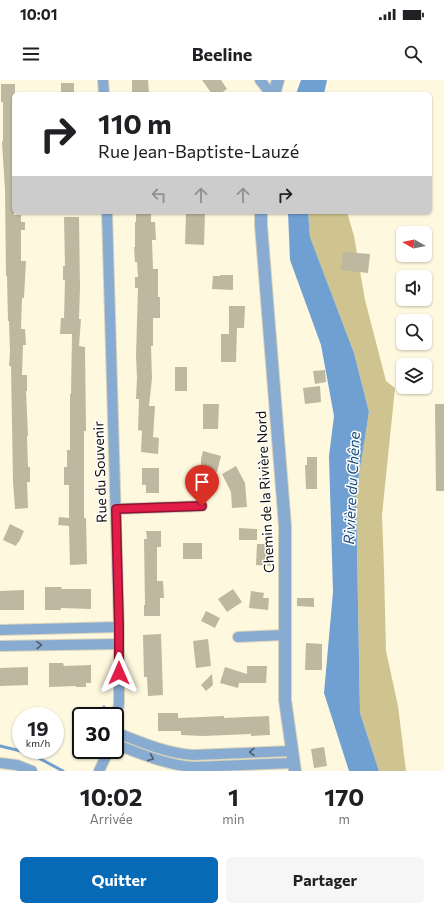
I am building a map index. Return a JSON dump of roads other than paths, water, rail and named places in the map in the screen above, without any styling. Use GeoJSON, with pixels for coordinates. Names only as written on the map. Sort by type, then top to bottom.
{"type":"FeatureCollection","features":[{"type":"Feature","properties":{"kind":"street"},"geometry":{"type":"LineString","coordinates":[[103,80],[104,92]]}},
{"type":"Feature","properties":{"kind":"street"},"geometry":{"type":"LineString","coordinates":[[260,80],[270,92]]}},
{"type":"Feature","properties":{"kind":"street"},"geometry":{"type":"LineString","coordinates":[[273,92],[278,80]]}},
{"type":"Feature","properties":{"kind":"street","name":"Rue du Souvenir"},"geometry":{"type":"LineString","coordinates":[[107,214],[119,627],[118,707]]}},
{"type":"Feature","properties":{"kind":"street","name":"Chemin de la Rivière Nord"},"geometry":{"type":"LineString","coordinates":[[262,214],[260,225],[285,526],[285,700],[294,767]]}},
{"type":"Feature","properties":{"kind":"street"},"geometry":{"type":"LineString","coordinates":[[116,509],[202,506]]}},
{"type":"Feature","properties":{"kind":"street"},"geometry":{"type":"LineString","coordinates":[[0,630],[119,627]]}},
{"type":"Feature","properties":{"kind":"street"},"geometry":{"type":"LineString","coordinates":[[238,637],[285,635]]}},
{"type":"Feature","properties":{"kind":"street"},"geometry":{"type":"LineString","coordinates":[[0,646],[119,644]]}},
{"type":"Feature","properties":{"kind":"street"},"geometry":{"type":"LineString","coordinates":[[124,735],[157,749],[179,754],[193,755],[292,751]]}},
{"type":"Feature","properties":{"kind":"street"},"geometry":{"type":"LineString","coordinates":[[124,748],[158,761],[180,766],[294,767]]}},
{"type":"Feature","properties":{"kind":"street"},"geometry":{"type":"LineString","coordinates":[[99,771],[105,759]]}},
{"type":"Feature","properties":{"kind":"street"},"geometry":{"type":"LineString","coordinates":[[0,763],[17,765],[32,771]]}},
{"type":"Feature","properties":{"kind":"water"},"geometry":{"type":"Polygon","coordinates":[[[301,80],[327,80],[324,92],[297,92],[301,80]]]}},
{"type":"Feature","properties":{"kind":"water","name":"Rivière du Chêne"},"geometry":{"type":"Polygon","coordinates":[[[288,214],[308,214],[310,237],[354,353],[369,412],[356,494],[360,713],[379,771],[349,771],[324,693],[333,592],[329,456],[334,416],[321,345],[290,260],[288,214]]]}},
{"type":"Feature","properties":{"kind":"waterway"},"geometry":{"type":"LineString","coordinates":[[0,746],[12,749]]}},
{"type":"Feature","properties":{"kind":"waterway"},"geometry":{"type":"LineString","coordinates":[[41,759],[63,771]]}}]}
